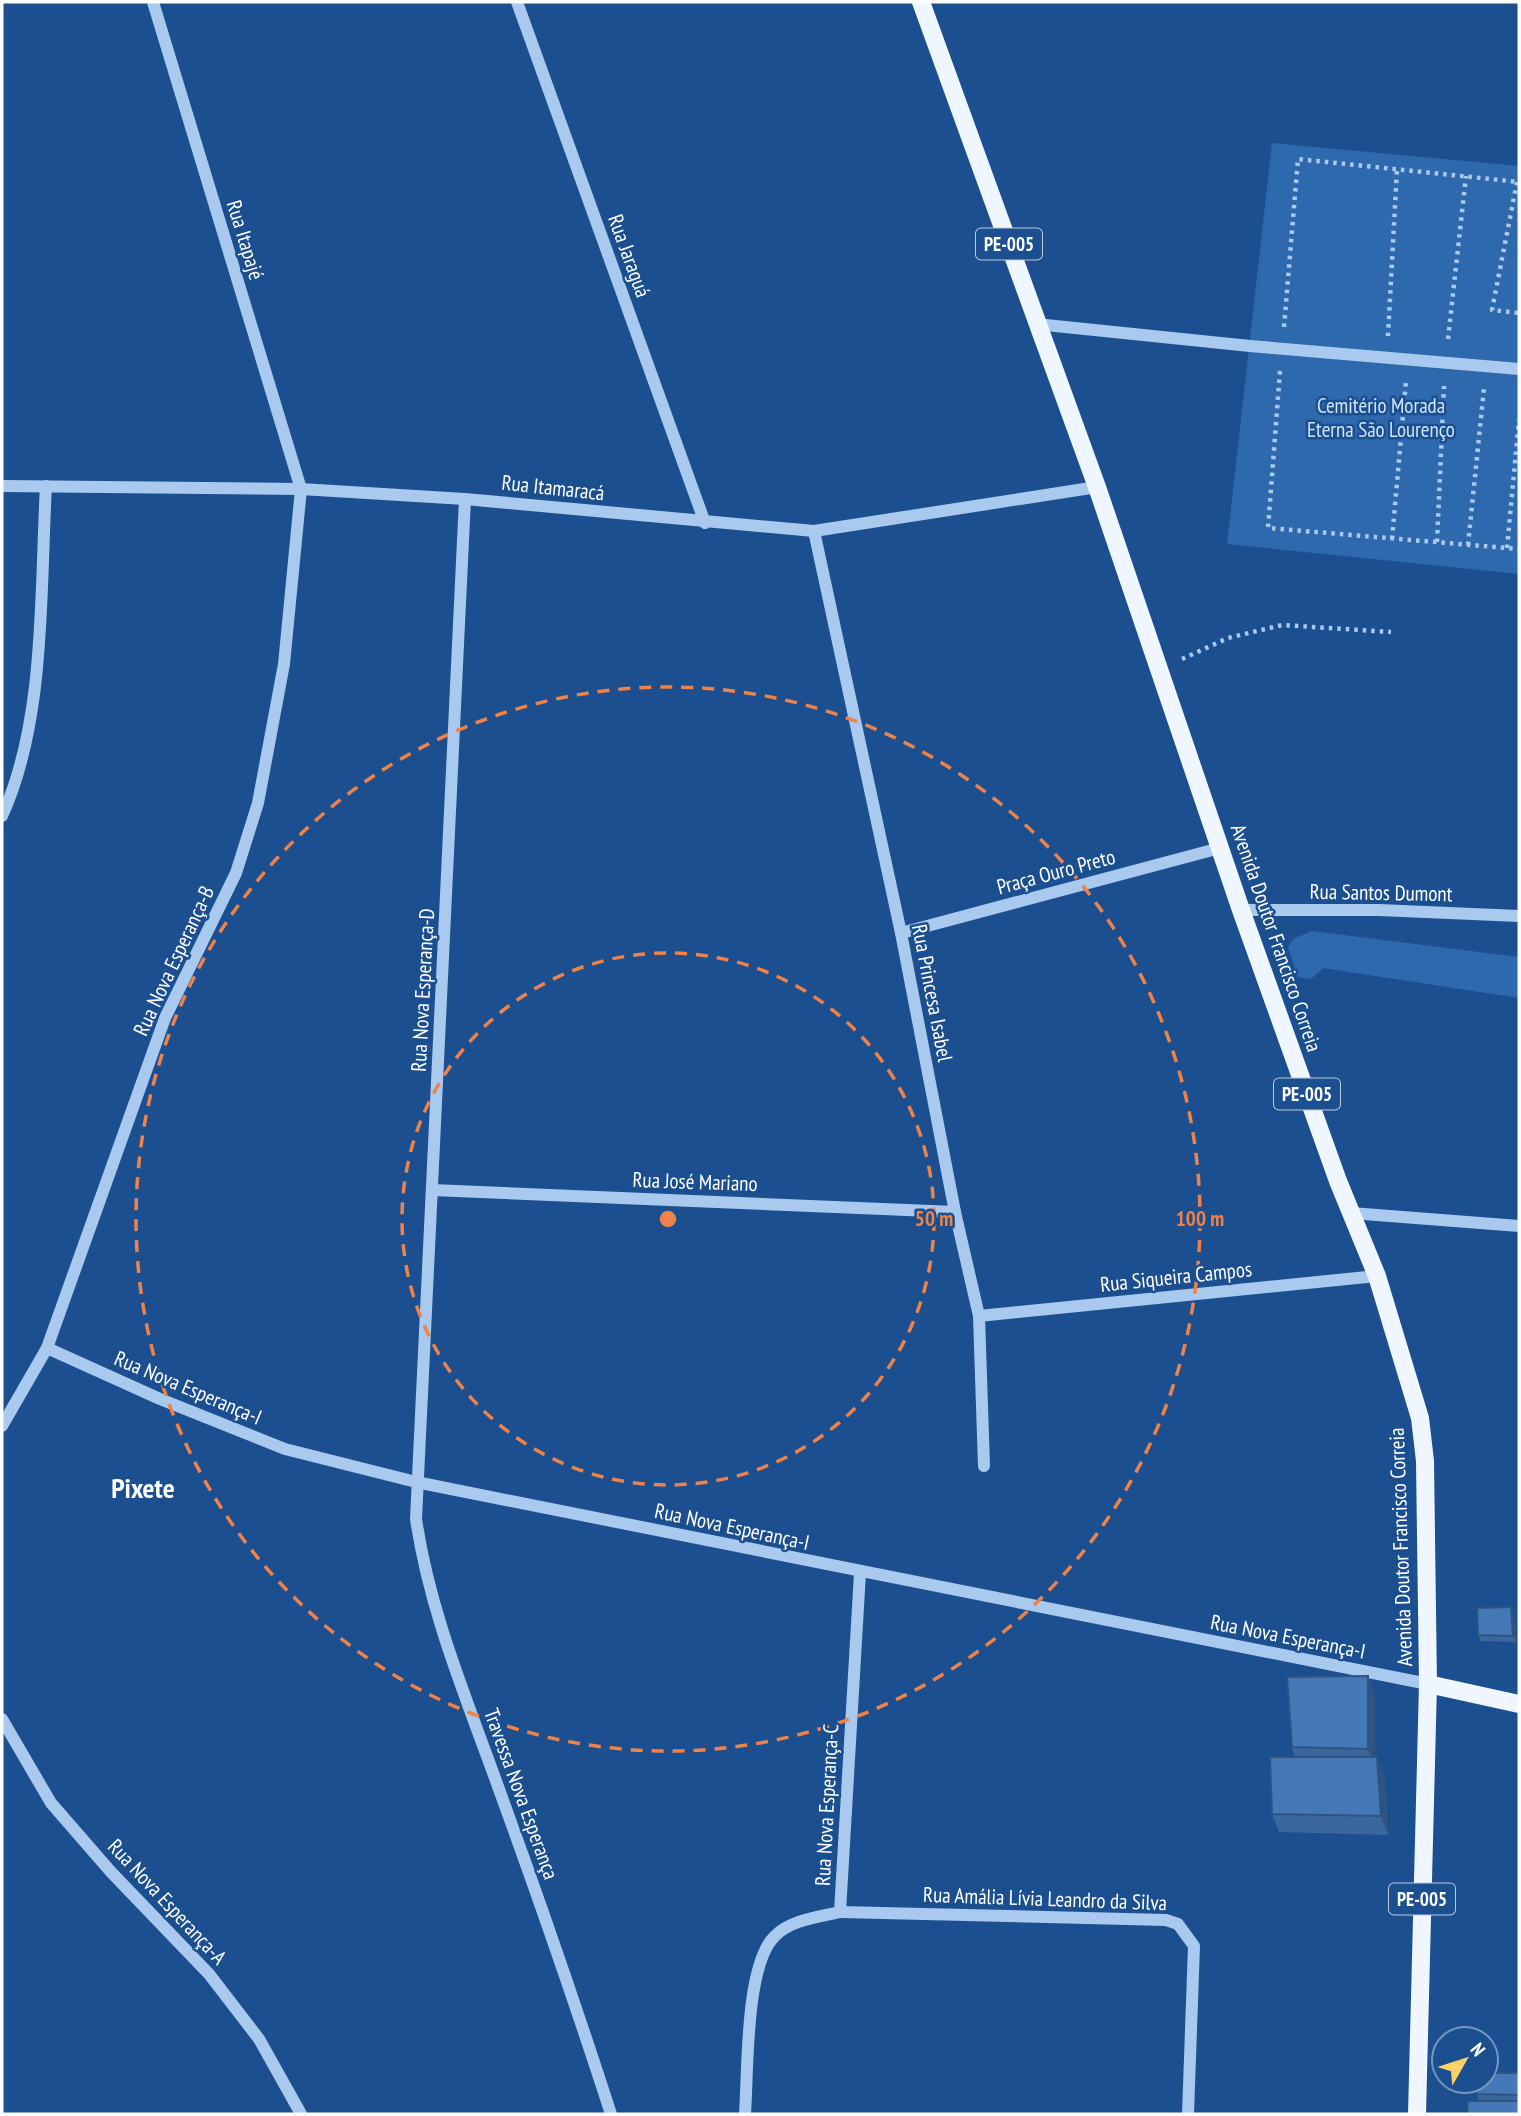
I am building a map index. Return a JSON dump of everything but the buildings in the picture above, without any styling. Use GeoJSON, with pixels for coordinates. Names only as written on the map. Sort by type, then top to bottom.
{"type":"FeatureCollection","features":[{"type":"Feature","properties":{"kind":"main road","name":"PE-005"},"geometry":{"type":"LineString","coordinates":[[920,2],[996,203],[1036,324],[1097,488]]}},
{"type":"Feature","properties":{"kind":"main road","name":"Avenida Doutor Francisco Correia"},"geometry":{"type":"LineString","coordinates":[[1097,488],[1241,910],[1351,1213],[1377,1276],[1420,1418],[1425,1461],[1427,1684],[1417,2114]]}},
{"type":"Feature","properties":{"kind":"main road"},"geometry":{"type":"LineString","coordinates":[[1427,1684],[1519,1704]]}},
{"type":"Feature","properties":{"kind":"street","name":"Rua Itapajé"},"geometry":{"type":"LineString","coordinates":[[153,2],[300,489]]}},
{"type":"Feature","properties":{"kind":"street","name":"Rua Jaraguá"},"geometry":{"type":"LineString","coordinates":[[517,2],[705,523]]}},
{"type":"Feature","properties":{"kind":"street"},"geometry":{"type":"LineString","coordinates":[[1036,324],[1519,369]]}},
{"type":"Feature","properties":{"kind":"street","name":"Rua Itamaracá"},"geometry":{"type":"LineString","coordinates":[[2,486],[300,489],[465,499],[814,531],[1097,488]]}},
{"type":"Feature","properties":{"kind":"street"},"geometry":{"type":"LineString","coordinates":[[2,816],[22,764],[34,697],[46,486]]}},
{"type":"Feature","properties":{"kind":"street","name":"Rua Nova Esperança-B"},"geometry":{"type":"LineString","coordinates":[[2,1426],[47,1348],[165,1018],[236,873],[258,803],[284,664],[300,489]]}},
{"type":"Feature","properties":{"kind":"street","name":"Rua Nova Esperança-D"},"geometry":{"type":"LineString","coordinates":[[416,1482],[465,499]]}},
{"type":"Feature","properties":{"kind":"street","name":"Rua Princesa Isabel"},"geometry":{"type":"LineString","coordinates":[[814,531],[901,933],[955,1212],[979,1316],[984,1466]]}},
{"type":"Feature","properties":{"kind":"street","name":"Praça Ouro Preto"},"geometry":{"type":"LineString","coordinates":[[901,933],[1220,848]]}},
{"type":"Feature","properties":{"kind":"street","name":"Rua Santos Dumont"},"geometry":{"type":"LineString","coordinates":[[1241,910],[1379,910],[1519,916]]}},
{"type":"Feature","properties":{"kind":"street","name":"Rua José Mariano"},"geometry":{"type":"LineString","coordinates":[[432,1190],[955,1212]]}},
{"type":"Feature","properties":{"kind":"street"},"geometry":{"type":"LineString","coordinates":[[1351,1213],[1519,1226]]}},
{"type":"Feature","properties":{"kind":"street","name":"Rua Siqueira Campos"},"geometry":{"type":"LineString","coordinates":[[979,1316],[1377,1276]]}},
{"type":"Feature","properties":{"kind":"street","name":"Rua Nova Esperança-I"},"geometry":{"type":"LineString","coordinates":[[47,1348],[160,1399],[285,1449],[416,1482],[860,1573],[1427,1684]]}},
{"type":"Feature","properties":{"kind":"street","name":"Travessa Nova Esperança"},"geometry":{"type":"LineString","coordinates":[[416,1482],[416,1519],[424,1572],[442,1631],[557,1947],[611,2114]]}},
{"type":"Feature","properties":{"kind":"street","name":"Rua Nova Esperança-C"},"geometry":{"type":"LineString","coordinates":[[745,2114],[754,1985],[761,1956],[774,1936],[789,1926],[840,1912],[860,1573]]}},
{"type":"Feature","properties":{"kind":"street","name":"Rua Nova Esperança-A"},"geometry":{"type":"LineString","coordinates":[[2,1719],[51,1803],[111,1872],[209,1974],[259,2039],[300,2114]]}},
{"type":"Feature","properties":{"kind":"street","name":"Rua Amália Lívia Leandro da Silva"},"geometry":{"type":"LineString","coordinates":[[840,1912],[1166,1920],[1178,1924],[1194,1946],[1188,2114]]}},
{"type":"Feature","properties":{"kind":"path"},"geometry":{"type":"LineString","coordinates":[[1298,159],[1518,182],[1492,310],[1519,313]]}},
{"type":"Feature","properties":{"kind":"path"},"geometry":{"type":"LineString","coordinates":[[1387,358],[1398,169]]}},
{"type":"Feature","properties":{"kind":"path"},"geometry":{"type":"LineString","coordinates":[[1392,539],[1408,359]]}},
{"type":"Feature","properties":{"kind":"path"},"geometry":{"type":"LineString","coordinates":[[1468,545],[1486,366]]}},
{"type":"Feature","properties":{"kind":"path"},"geometry":{"type":"LineString","coordinates":[[1507,548],[1519,420]]}},
{"type":"Feature","properties":{"kind":"path"},"geometry":{"type":"LineString","coordinates":[[1268,528],[1519,549]]}},
{"type":"Feature","properties":{"kind":"path"},"geometry":{"type":"LineString","coordinates":[[1159,670],[1228,638],[1282,625],[1391,632]]}},
{"type":"Feature","properties":{"kind":"green space","name":"Cemitério Morada Eterna São Lourenço"},"geometry":{"type":"Polygon","coordinates":[[[1272,143],[1519,166],[1519,574],[1227,544],[1272,143]]]}},
{"type":"Feature","properties":{"kind":"green space"},"geometry":{"type":"Polygon","coordinates":[[[1312,931],[1519,957],[1519,998],[1323,968],[1311,979],[1298,977],[1288,948],[1293,939],[1312,931]]]}},
{"type":"Feature","properties":{"kind":"district","name":"Pixete"},"geometry":{"type":"Point","coordinates":[143,1488]}}]}
